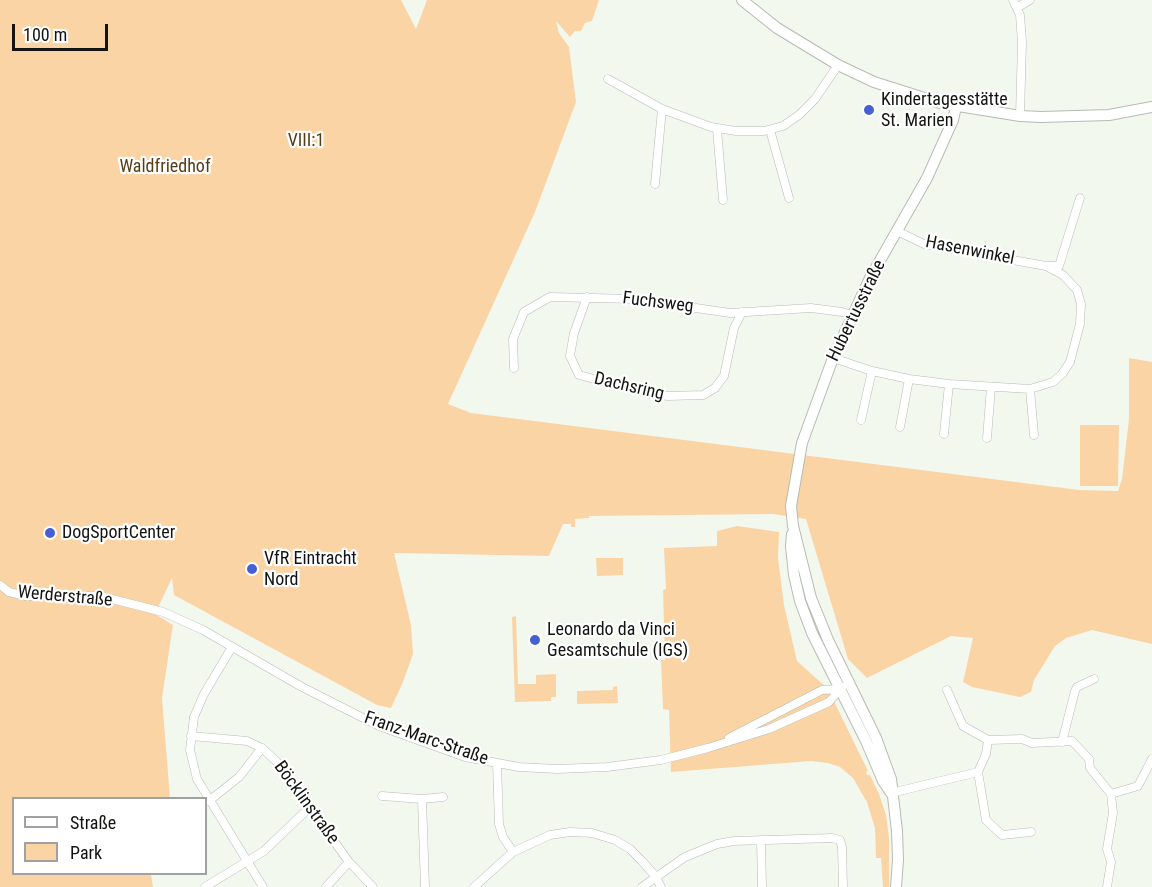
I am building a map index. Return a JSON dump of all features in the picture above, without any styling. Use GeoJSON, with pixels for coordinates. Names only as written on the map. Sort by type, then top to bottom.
{"type":"FeatureCollection","features":[{"type":"Feature","properties":{"kind":"street"},"geometry":{"type":"LineString","coordinates":[[742,0],[777,28],[838,65],[908,94],[957,107],[1020,116],[1109,115],[1152,107]]}},
{"type":"Feature","properties":{"kind":"street"},"geometry":{"type":"LineString","coordinates":[[1020,116],[1022,42],[1015,4],[1030,0]]}},
{"type":"Feature","properties":{"kind":"street"},"geometry":{"type":"LineString","coordinates":[[608,79],[662,109],[717,129],[752,132],[783,126],[799,115],[815,99],[838,65]]}},
{"type":"Feature","properties":{"kind":"street","name":"Hubertusstraße"},"geometry":{"type":"LineString","coordinates":[[896,887],[897,831],[891,778],[876,738],[812,633],[800,601],[791,546],[793,526],[791,506],[802,443],[833,358],[870,278],[927,177],[957,107]]}},
{"type":"Feature","properties":{"kind":"street"},"geometry":{"type":"LineString","coordinates":[[654,184],[662,109]]}},
{"type":"Feature","properties":{"kind":"street"},"geometry":{"type":"LineString","coordinates":[[717,129],[723,200]]}},
{"type":"Feature","properties":{"kind":"street"},"geometry":{"type":"LineString","coordinates":[[770,130],[789,198]]}},
{"type":"Feature","properties":{"kind":"street"},"geometry":{"type":"LineString","coordinates":[[1046,266],[1059,266],[1080,198]]}},
{"type":"Feature","properties":{"kind":"street","name":"Hasenwinkel"},"geometry":{"type":"LineString","coordinates":[[833,358],[872,371],[909,379],[1030,389],[1053,382],[1070,362],[1076,346],[1081,304],[1077,290],[1063,275],[1046,266],[940,249],[897,231]]}},
{"type":"Feature","properties":{"kind":"street","name":"Fuchsweg"},"geometry":{"type":"LineString","coordinates":[[514,368],[513,339],[524,312],[550,297],[634,298],[730,313],[811,308],[852,315]]}},
{"type":"Feature","properties":{"kind":"street","name":"Dachsring"},"geometry":{"type":"LineString","coordinates":[[587,297],[574,333],[570,356],[579,375],[649,394],[668,396],[703,395],[716,388],[724,376],[734,328],[742,312]]}},
{"type":"Feature","properties":{"kind":"street"},"geometry":{"type":"LineString","coordinates":[[861,420],[872,371]]}},
{"type":"Feature","properties":{"kind":"street"},"geometry":{"type":"LineString","coordinates":[[900,427],[909,379]]}},
{"type":"Feature","properties":{"kind":"street"},"geometry":{"type":"LineString","coordinates":[[944,434],[949,384]]}},
{"type":"Feature","properties":{"kind":"street"},"geometry":{"type":"LineString","coordinates":[[987,438],[991,387]]}},
{"type":"Feature","properties":{"kind":"street"},"geometry":{"type":"LineString","coordinates":[[1030,389],[1034,435]]}},
{"type":"Feature","properties":{"kind":"street","name":"Werderstraße"},"geometry":{"type":"LineString","coordinates":[[0,585],[9,592],[26,596],[100,596],[163,612],[191,624],[232,647]]}},
{"type":"Feature","properties":{"kind":"street"},"geometry":{"type":"LineString","coordinates":[[232,647],[194,717],[190,750],[194,771],[209,801],[263,887]]}},
{"type":"Feature","properties":{"kind":"street","name":"Franz-Marc-Straße"},"geometry":{"type":"LineString","coordinates":[[232,647],[334,705],[379,726],[465,757],[497,764],[557,770],[661,760],[708,748],[770,729],[828,702],[844,686]]}},
{"type":"Feature","properties":{"kind":"street"},"geometry":{"type":"LineString","coordinates":[[1062,741],[1075,690],[1094,679]]}},
{"type":"Feature","properties":{"kind":"street","name":"Franz-Marc-Straße"},"geometry":{"type":"LineString","coordinates":[[708,748],[822,690],[844,686]]}},
{"type":"Feature","properties":{"kind":"street"},"geometry":{"type":"LineString","coordinates":[[947,690],[963,726],[988,740],[1022,739],[1032,743],[1072,741],[1089,759],[1090,768],[1111,794],[1113,813],[1107,849],[1111,862],[1107,887]]}},
{"type":"Feature","properties":{"kind":"street","name":"Böcklinstraße"},"geometry":{"type":"LineString","coordinates":[[191,736],[247,741],[262,748],[277,762],[349,862],[373,887]]}},
{"type":"Feature","properties":{"kind":"street"},"geometry":{"type":"LineString","coordinates":[[988,740],[986,754],[978,772],[986,820],[1002,835],[1031,832]]}},
{"type":"Feature","properties":{"kind":"street"},"geometry":{"type":"LineString","coordinates":[[209,801],[239,777],[262,748]]}},
{"type":"Feature","properties":{"kind":"street"},"geometry":{"type":"LineString","coordinates":[[1111,794],[1138,786],[1152,759]]}},
{"type":"Feature","properties":{"kind":"street"},"geometry":{"type":"LineString","coordinates":[[497,764],[499,824],[503,837],[513,852]]}},
{"type":"Feature","properties":{"kind":"street"},"geometry":{"type":"LineString","coordinates":[[891,794],[978,772]]}},
{"type":"Feature","properties":{"kind":"street"},"geometry":{"type":"LineString","coordinates":[[382,796],[422,799],[443,797]]}},
{"type":"Feature","properties":{"kind":"street"},"geometry":{"type":"LineString","coordinates":[[422,799],[425,887]]}},
{"type":"Feature","properties":{"kind":"street"},"geometry":{"type":"LineString","coordinates":[[205,887],[264,851],[309,807]]}},
{"type":"Feature","properties":{"kind":"street"},"geometry":{"type":"LineString","coordinates":[[474,887],[513,852],[550,835],[570,832],[592,833],[615,840],[630,849],[656,877],[661,887]]}},
{"type":"Feature","properties":{"kind":"street"},"geometry":{"type":"LineString","coordinates":[[642,887],[685,857],[710,846],[734,841],[832,838],[840,840],[842,847],[843,887]]}},
{"type":"Feature","properties":{"kind":"street"},"geometry":{"type":"LineString","coordinates":[[761,840],[762,887]]}},
{"type":"Feature","properties":{"kind":"street"},"geometry":{"type":"LineString","coordinates":[[326,887],[349,862]]}},
{"type":"Feature","properties":{"kind":"green space"},"geometry":{"type":"Polygon","coordinates":[[[0,0],[401,0],[416,29],[427,0],[599,0],[592,21],[585,23],[581,31],[575,31],[570,37],[556,21],[559,33],[569,47],[576,102],[535,212],[448,404],[471,413],[1079,490],[1118,491],[1122,479],[1129,419],[1129,358],[1152,362],[1152,644],[1092,630],[1066,638],[1055,646],[1034,680],[1031,692],[1020,697],[972,687],[963,682],[973,638],[951,636],[867,678],[848,659],[806,519],[773,514],[589,516],[589,518],[575,519],[575,527],[571,527],[571,524],[563,524],[549,556],[394,553],[411,625],[413,654],[391,708],[377,705],[174,595],[172,578],[155,614],[173,625],[162,698],[170,797],[12,797],[12,875],[151,875],[153,887],[0,887],[0,0]]]}},
{"type":"Feature","properties":{"kind":"green space"},"geometry":{"type":"Polygon","coordinates":[[[1080,425],[1119,425],[1118,486],[1080,486],[1080,425]]]}},
{"type":"Feature","properties":{"kind":"green space"},"geometry":{"type":"Polygon","coordinates":[[[737,526],[779,532],[778,558],[784,605],[797,661],[828,689],[868,771],[867,775],[870,775],[879,794],[886,815],[889,838],[889,887],[883,887],[881,858],[876,858],[875,828],[867,802],[853,778],[840,767],[811,761],[671,772],[669,710],[663,709],[661,660],[665,660],[664,548],[717,546],[717,531],[737,526]]]}},
{"type":"Feature","properties":{"kind":"green space"},"geometry":{"type":"Polygon","coordinates":[[[596,558],[623,558],[623,575],[597,576],[596,558]]]}},
{"type":"Feature","properties":{"kind":"green space"},"geometry":{"type":"Polygon","coordinates":[[[516,616],[518,684],[536,684],[536,675],[556,674],[556,697],[551,697],[551,701],[515,702],[512,617],[516,616]]]}},
{"type":"Feature","properties":{"kind":"green space"},"geometry":{"type":"Polygon","coordinates":[[[617,686],[618,703],[577,704],[577,691],[613,690],[613,687],[617,686]]]}},
{"type":"Feature","properties":{"kind":"place","name":"Kindertagesstätte St. Marien"},"geometry":{"type":"Point","coordinates":[869,110]}},
{"type":"Feature","properties":{"kind":"place","name":"DogSportCenter"},"geometry":{"type":"Point","coordinates":[50,533]}},
{"type":"Feature","properties":{"kind":"place","name":"VfR Eintracht Nord"},"geometry":{"type":"Point","coordinates":[252,569]}},
{"type":"Feature","properties":{"kind":"place","name":"Leonardo da Vinci Gesamtschule (IGS)"},"geometry":{"type":"Point","coordinates":[535,640]}},
{"type":"Feature","properties":{"kind":"park label","name":"VIII:1"},"geometry":{"type":"Point","coordinates":[306,141]}},
{"type":"Feature","properties":{"kind":"park label","name":"Waldfriedhof"},"geometry":{"type":"Point","coordinates":[165,167]}}]}
